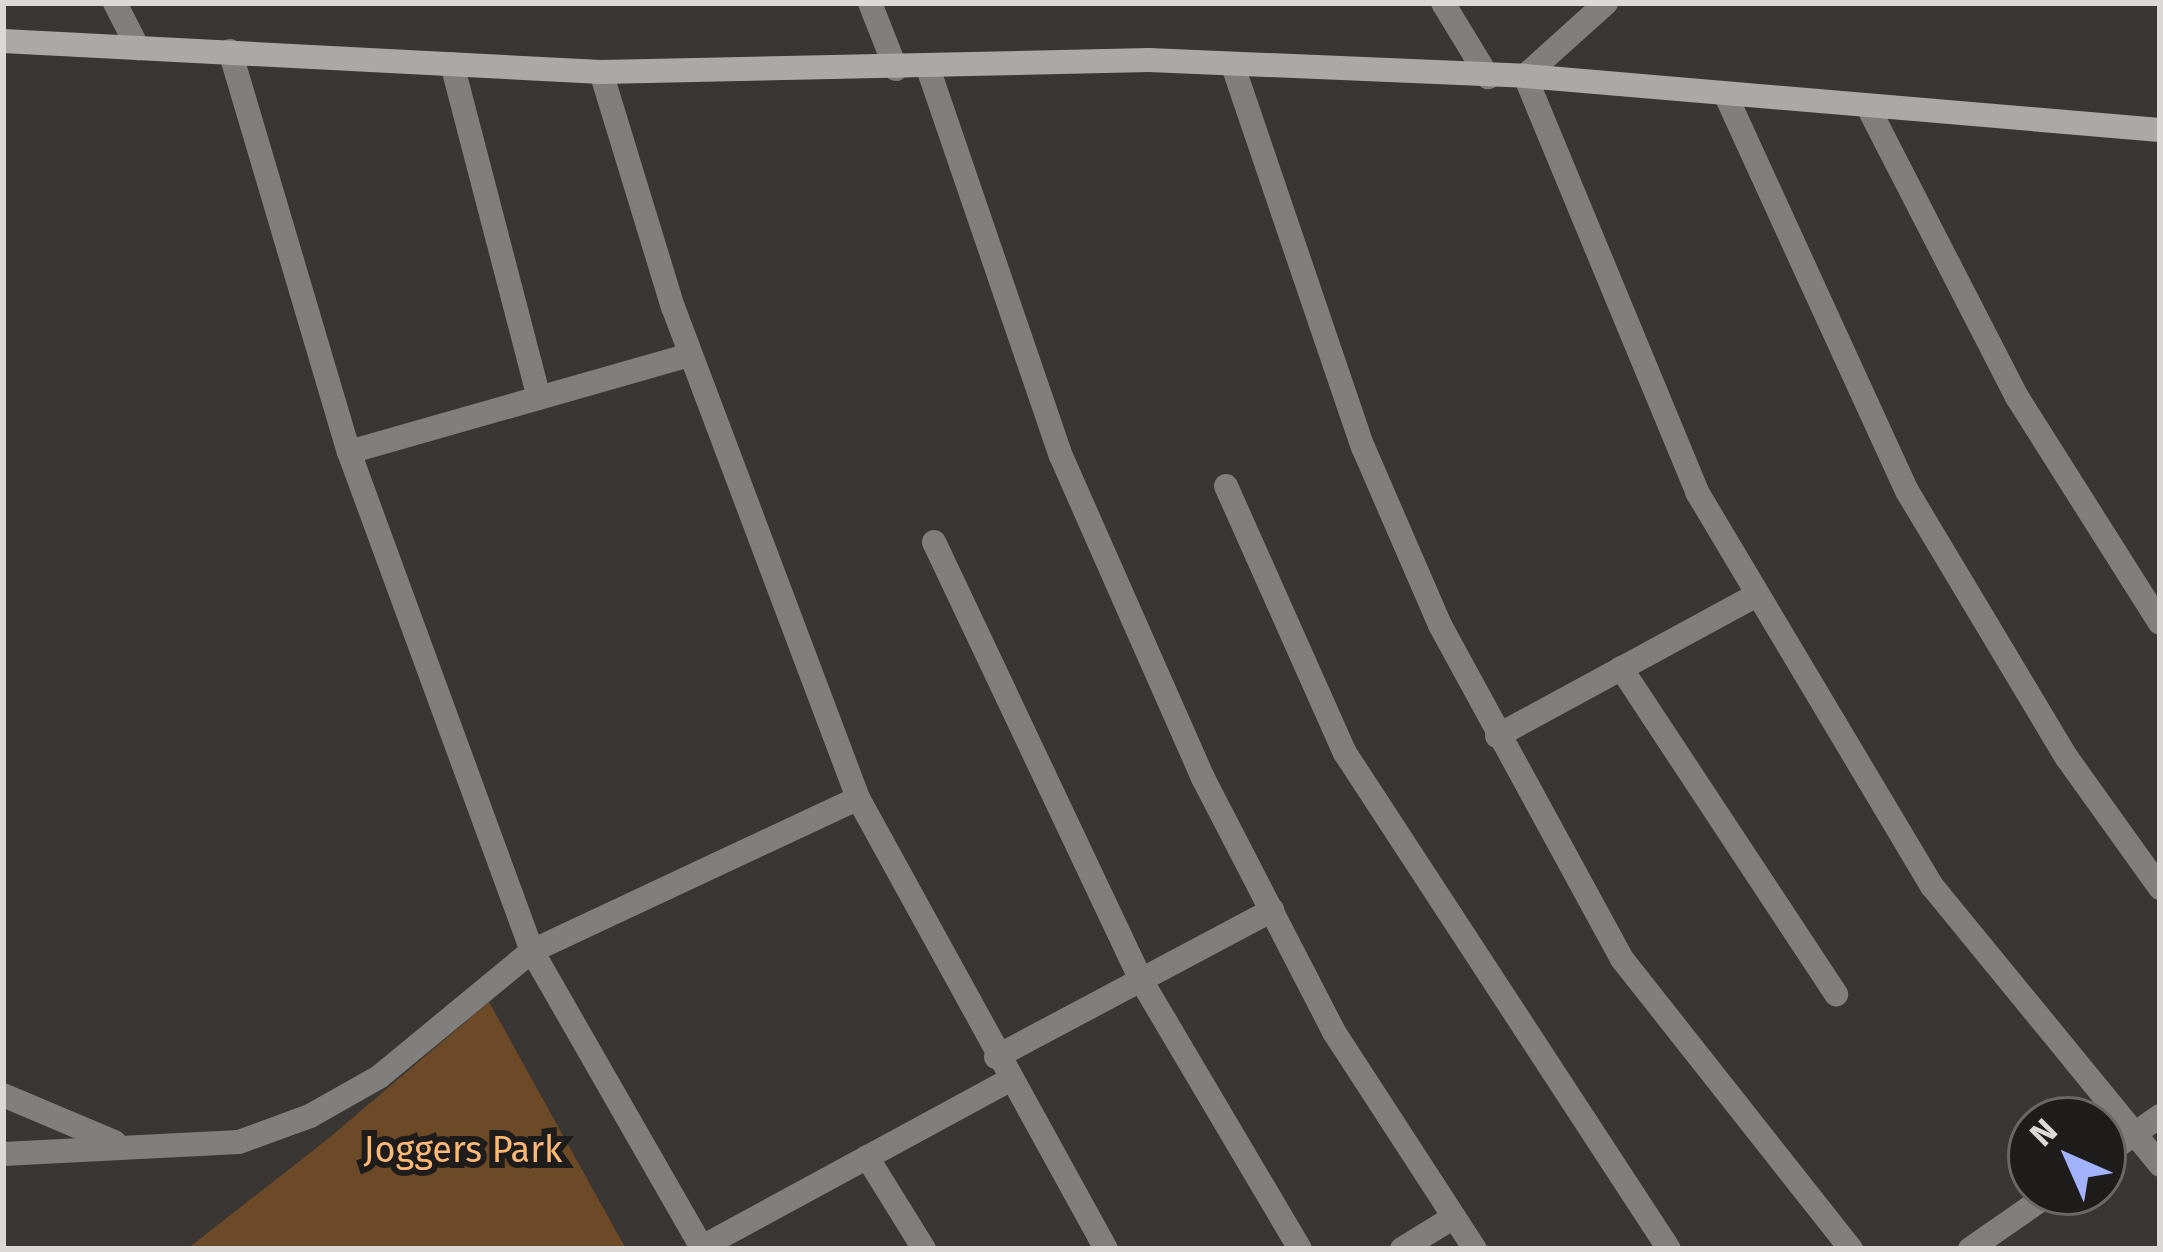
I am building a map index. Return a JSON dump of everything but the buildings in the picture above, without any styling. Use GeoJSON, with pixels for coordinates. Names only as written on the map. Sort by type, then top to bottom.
{"type":"FeatureCollection","features":[{"type":"Feature","properties":{"kind":"main road"},"geometry":{"type":"LineString","coordinates":[[3,41],[601,72],[1233,66],[1526,76],[1871,113],[2160,130]]}},
{"type":"Feature","properties":{"kind":"street"},"geometry":{"type":"LineString","coordinates":[[115,3],[138,47]]}},
{"type":"Feature","properties":{"kind":"street"},"geometry":{"type":"LineString","coordinates":[[870,3],[896,69]]}},
{"type":"Feature","properties":{"kind":"street"},"geometry":{"type":"LineString","coordinates":[[1443,3],[1488,76]]}},
{"type":"Feature","properties":{"kind":"street"},"geometry":{"type":"LineString","coordinates":[[1606,3],[1526,76],[1697,492],[1754,597],[1932,886],[2130,1137],[2160,1166]]}},
{"type":"Feature","properties":{"kind":"street"},"geometry":{"type":"LineString","coordinates":[[230,51],[349,452],[532,951],[703,1248],[867,1157],[1141,980],[1271,910]]}},
{"type":"Feature","properties":{"kind":"street"},"geometry":{"type":"LineString","coordinates":[[452,64],[539,398]]}},
{"type":"Feature","properties":{"kind":"street"},"geometry":{"type":"LineString","coordinates":[[1233,66],[1363,447],[1497,736],[1622,959],[1851,1249]]}},
{"type":"Feature","properties":{"kind":"street"},"geometry":{"type":"LineString","coordinates":[[928,68],[1061,456],[1271,910],[1475,1249]]}},
{"type":"Feature","properties":{"kind":"street"},"geometry":{"type":"LineString","coordinates":[[601,72],[690,355],[859,797],[1002,1069],[1106,1249]]}},
{"type":"Feature","properties":{"kind":"street"},"geometry":{"type":"LineString","coordinates":[[1727,98],[1907,491],[2067,758],[2160,888]]}},
{"type":"Feature","properties":{"kind":"street"},"geometry":{"type":"LineString","coordinates":[[1871,113],[2017,398],[2160,623]]}},
{"type":"Feature","properties":{"kind":"street"},"geometry":{"type":"LineString","coordinates":[[349,452],[690,355]]}},
{"type":"Feature","properties":{"kind":"street"},"geometry":{"type":"LineString","coordinates":[[1226,486],[1346,753],[1669,1249]]}},
{"type":"Feature","properties":{"kind":"street"},"geometry":{"type":"LineString","coordinates":[[934,542],[1141,980],[1300,1249]]}},
{"type":"Feature","properties":{"kind":"street"},"geometry":{"type":"LineString","coordinates":[[1497,736],[1754,597]]}},
{"type":"Feature","properties":{"kind":"street"},"geometry":{"type":"LineString","coordinates":[[1622,668],[1836,994]]}},
{"type":"Feature","properties":{"kind":"street"},"geometry":{"type":"LineString","coordinates":[[3,1154],[114,1142],[238,1142],[310,1116],[379,1077],[532,951],[859,797]]}},
{"type":"Feature","properties":{"kind":"street"},"geometry":{"type":"LineString","coordinates":[[3,1095],[114,1142]]}},
{"type":"Feature","properties":{"kind":"street"},"geometry":{"type":"LineString","coordinates":[[2127,1139],[2160,1116]]}},
{"type":"Feature","properties":{"kind":"street"},"geometry":{"type":"LineString","coordinates":[[867,1157],[924,1249]]}},
{"type":"Feature","properties":{"kind":"street"},"geometry":{"type":"LineString","coordinates":[[1970,1249],[2017,1216]]}},
{"type":"Feature","properties":{"kind":"street"},"geometry":{"type":"LineString","coordinates":[[1402,1249],[1454,1217]]}},
{"type":"Feature","properties":{"kind":"green space","name":"Joggers Park"},"geometry":{"type":"Polygon","coordinates":[[[489,1002],[626,1249],[187,1249],[329,1138],[489,1002]]]}}]}
